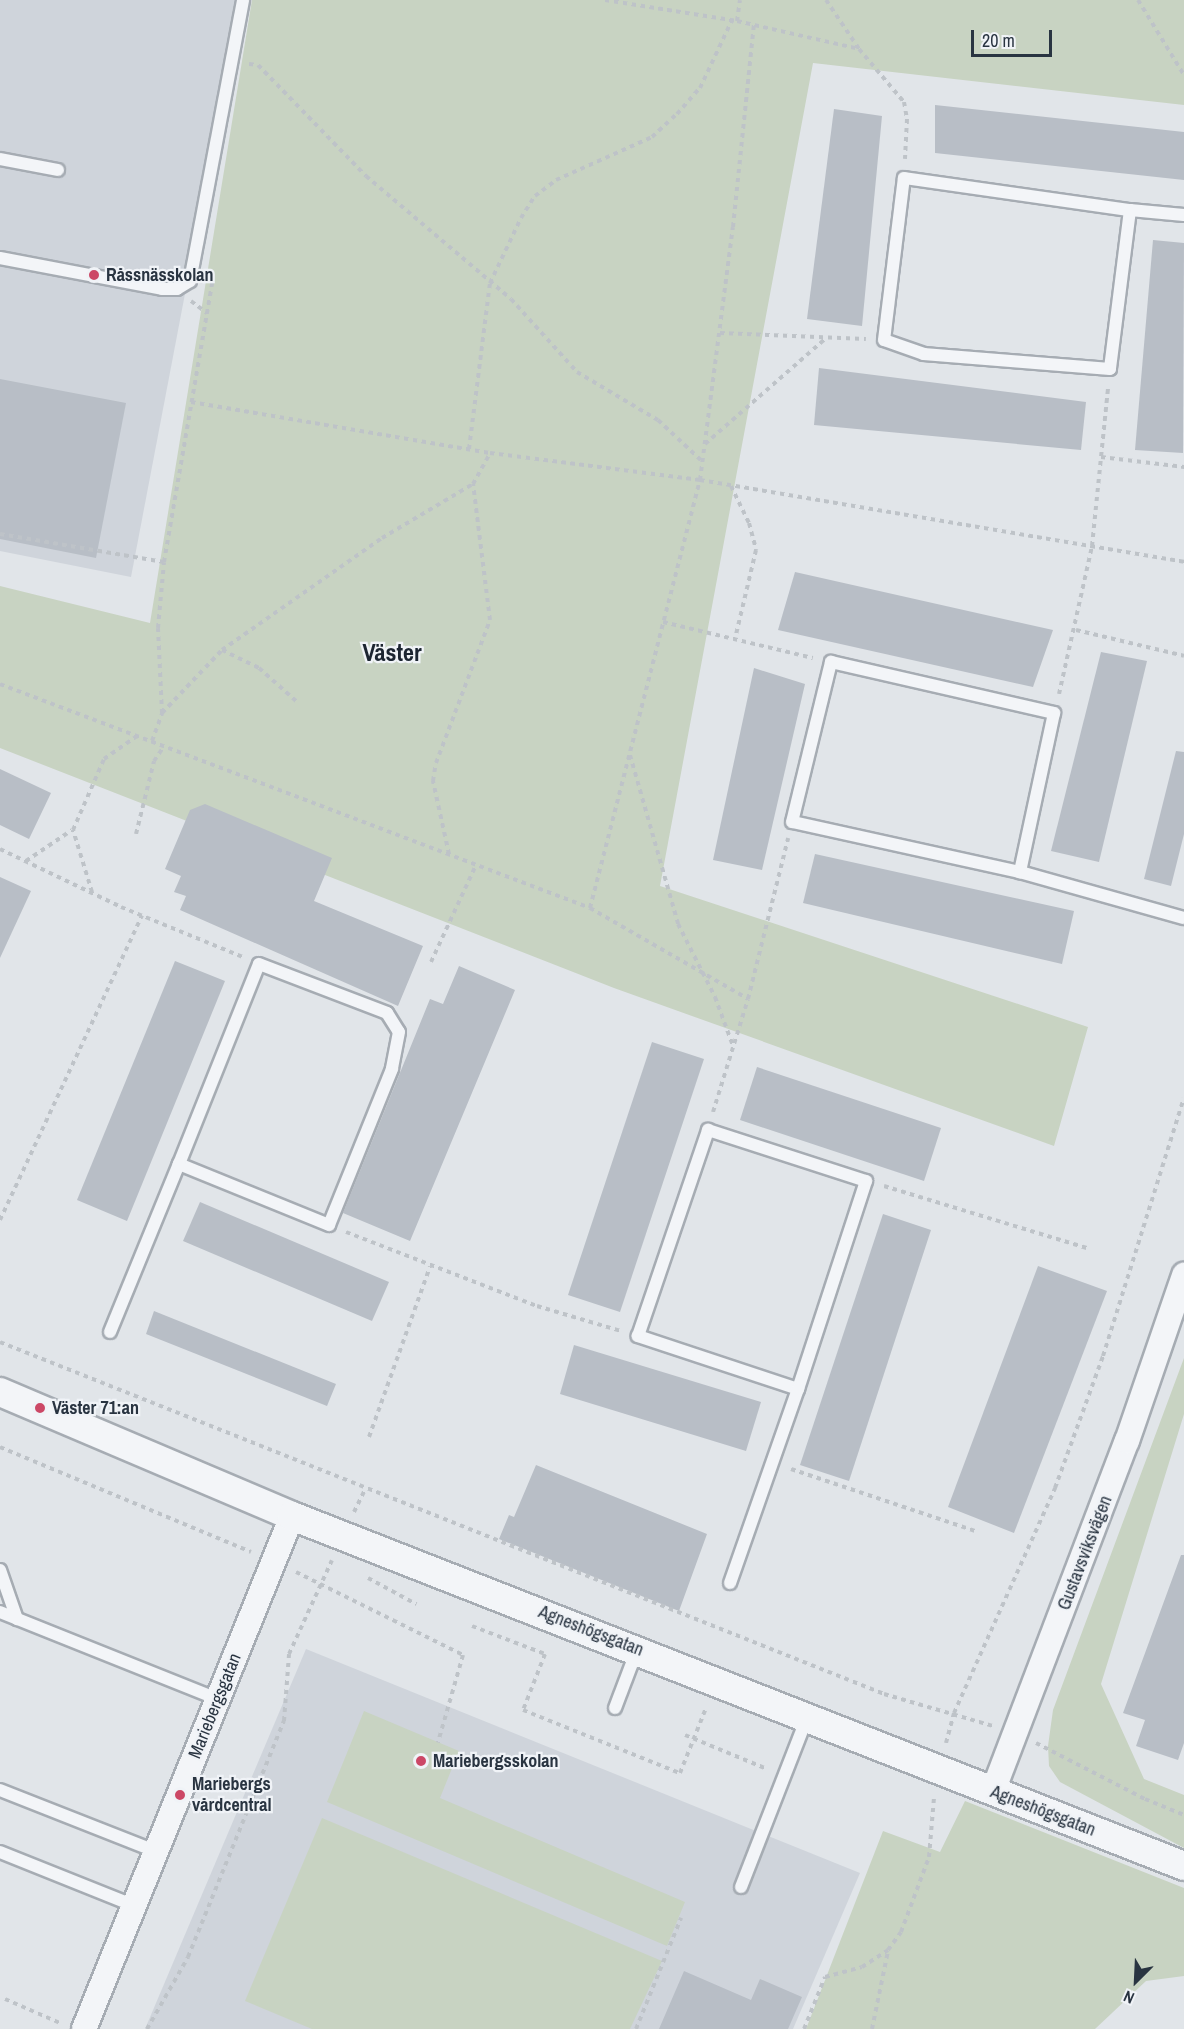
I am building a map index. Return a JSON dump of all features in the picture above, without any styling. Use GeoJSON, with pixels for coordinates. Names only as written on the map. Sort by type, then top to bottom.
{"type":"FeatureCollection","features":[{"type":"Feature","properties":{"kind":"street","name":"Gustavsviksvägen"},"geometry":{"type":"LineString","coordinates":[[993,1791],[1178,1316],[1184,1275]]}},
{"type":"Feature","properties":{"kind":"street","name":"Agneshögsgatan"},"geometry":{"type":"LineString","coordinates":[[0,1392],[291,1516],[638,1649],[1184,1866]]}},
{"type":"Feature","properties":{"kind":"street","name":"Mariebergsgatan"},"geometry":{"type":"LineString","coordinates":[[84,2029],[291,1516]]}},
{"type":"Feature","properties":{"kind":"lane"},"geometry":{"type":"LineString","coordinates":[[0,258],[162,289],[177,289],[190,281],[243,0]]}},
{"type":"Feature","properties":{"kind":"lane"},"geometry":{"type":"LineString","coordinates":[[0,159],[58,170]]}},
{"type":"Feature","properties":{"kind":"lane"},"geometry":{"type":"LineString","coordinates":[[1130,210],[1110,369],[924,354],[884,340],[904,178],[1130,210],[1184,215]]}},
{"type":"Feature","properties":{"kind":"lane"},"geometry":{"type":"LineString","coordinates":[[1020,872],[1054,712],[831,662],[792,822],[1020,872],[1184,918]]}},
{"type":"Feature","properties":{"kind":"lane"},"geometry":{"type":"LineString","coordinates":[[111,1332],[259,964],[387,1013],[399,1032],[392,1069],[329,1225],[179,1164]]}},
{"type":"Feature","properties":{"kind":"lane"},"geometry":{"type":"LineString","coordinates":[[730,1583],[798,1389],[866,1181],[708,1130],[638,1336],[798,1389]]}},
{"type":"Feature","properties":{"kind":"lane"},"geometry":{"type":"LineString","coordinates":[[0,1570],[16,1619]]}},
{"type":"Feature","properties":{"kind":"lane"},"geometry":{"type":"LineString","coordinates":[[0,1612],[218,1699]]}},
{"type":"Feature","properties":{"kind":"lane"},"geometry":{"type":"LineString","coordinates":[[615,1708],[638,1649]]}},
{"type":"Feature","properties":{"kind":"lane"},"geometry":{"type":"LineString","coordinates":[[741,1887],[807,1718]]}},
{"type":"Feature","properties":{"kind":"lane"},"geometry":{"type":"LineString","coordinates":[[0,1790],[157,1852]]}},
{"type":"Feature","properties":{"kind":"lane"},"geometry":{"type":"LineString","coordinates":[[0,1852],[135,1906]]}},
{"type":"Feature","properties":{"kind":"path"},"geometry":{"type":"LineString","coordinates":[[605,0],[735,21],[859,49]]}},
{"type":"Feature","properties":{"kind":"path"},"geometry":{"type":"LineString","coordinates":[[469,449],[490,284],[535,196],[581,166],[617,154],[652,137],[700,88],[735,21],[740,0]]}},
{"type":"Feature","properties":{"kind":"path"},"geometry":{"type":"LineString","coordinates":[[826,0],[859,49],[903,102],[908,119],[904,178]]}},
{"type":"Feature","properties":{"kind":"path"},"geometry":{"type":"LineString","coordinates":[[1138,0],[1184,75]]}},
{"type":"Feature","properties":{"kind":"path"},"geometry":{"type":"LineString","coordinates":[[590,908],[700,480],[720,333],[754,25]]}},
{"type":"Feature","properties":{"kind":"path"},"geometry":{"type":"LineString","coordinates":[[248,76],[252,53]]}},
{"type":"Feature","properties":{"kind":"path"},"geometry":{"type":"LineString","coordinates":[[250,64],[258,65],[366,176],[530,317],[577,372],[658,420],[703,461]]}},
{"type":"Feature","properties":{"kind":"path"},"geometry":{"type":"LineString","coordinates":[[152,741],[162,713],[158,628],[164,562],[214,273]]}},
{"type":"Feature","properties":{"kind":"path"},"geometry":{"type":"LineString","coordinates":[[720,333],[884,340]]}},
{"type":"Feature","properties":{"kind":"path"},"geometry":{"type":"LineString","coordinates":[[705,444],[826,338]]}},
{"type":"Feature","properties":{"kind":"path"},"geometry":{"type":"LineString","coordinates":[[1054,712],[1076,630],[1092,546],[1110,369]]}},
{"type":"Feature","properties":{"kind":"path"},"geometry":{"type":"LineString","coordinates":[[191,402],[490,453],[700,480],[1184,562]]}},
{"type":"Feature","properties":{"kind":"path"},"geometry":{"type":"LineString","coordinates":[[162,713],[222,650],[382,538],[473,484],[490,453]]}},
{"type":"Feature","properties":{"kind":"path"},"geometry":{"type":"LineString","coordinates":[[1101,457],[1184,466]]}},
{"type":"Feature","properties":{"kind":"path"},"geometry":{"type":"LineString","coordinates":[[450,855],[434,772],[490,620],[473,484]]}},
{"type":"Feature","properties":{"kind":"path"},"geometry":{"type":"LineString","coordinates":[[731,486],[749,523],[756,550],[735,640]]}},
{"type":"Feature","properties":{"kind":"path"},"geometry":{"type":"LineString","coordinates":[[0,534],[164,562]]}},
{"type":"Feature","properties":{"kind":"path"},"geometry":{"type":"LineString","coordinates":[[663,622],[831,662]]}},
{"type":"Feature","properties":{"kind":"path"},"geometry":{"type":"LineString","coordinates":[[1076,630],[1184,656]]}},
{"type":"Feature","properties":{"kind":"path"},"geometry":{"type":"LineString","coordinates":[[222,650],[259,668],[296,701]]}},
{"type":"Feature","properties":{"kind":"path"},"geometry":{"type":"LineString","coordinates":[[0,684],[590,908],[700,969],[748,999]]}},
{"type":"Feature","properties":{"kind":"path"},"geometry":{"type":"LineString","coordinates":[[26,861],[73,830],[104,759],[138,736]]}},
{"type":"Feature","properties":{"kind":"path"},"geometry":{"type":"LineString","coordinates":[[136,834],[154,761],[164,746]]}},
{"type":"Feature","properties":{"kind":"path"},"geometry":{"type":"LineString","coordinates":[[630,753],[660,870],[678,924],[715,997],[734,1047]]}},
{"type":"Feature","properties":{"kind":"path"},"geometry":{"type":"LineString","coordinates":[[708,1130],[748,999],[792,822]]}},
{"type":"Feature","properties":{"kind":"path"},"geometry":{"type":"LineString","coordinates":[[73,830],[92,892]]}},
{"type":"Feature","properties":{"kind":"path"},"geometry":{"type":"LineString","coordinates":[[0,849],[142,915],[259,964]]}},
{"type":"Feature","properties":{"kind":"path"},"geometry":{"type":"LineString","coordinates":[[431,962],[476,865]]}},
{"type":"Feature","properties":{"kind":"path"},"geometry":{"type":"LineString","coordinates":[[0,1220],[142,915]]}},
{"type":"Feature","properties":{"kind":"path"},"geometry":{"type":"LineString","coordinates":[[804,2029],[825,1977],[862,1967],[888,1950],[901,1932],[922,1880],[938,1770],[954,1713],[1055,1488],[1107,1344],[1184,1098]]}},
{"type":"Feature","properties":{"kind":"path"},"geometry":{"type":"LineString","coordinates":[[866,1181],[1087,1248]]}},
{"type":"Feature","properties":{"kind":"path"},"geometry":{"type":"LineString","coordinates":[[329,1225],[430,1268],[537,1306],[638,1336]]}},
{"type":"Feature","properties":{"kind":"path"},"geometry":{"type":"LineString","coordinates":[[369,1437],[430,1268]]}},
{"type":"Feature","properties":{"kind":"path"},"geometry":{"type":"LineString","coordinates":[[0,1342],[884,1694],[1015,1733],[1145,1799],[1184,1815]]}},
{"type":"Feature","properties":{"kind":"path"},"geometry":{"type":"LineString","coordinates":[[0,1447],[273,1561],[463,1655],[438,1742]]}},
{"type":"Feature","properties":{"kind":"path"},"geometry":{"type":"LineString","coordinates":[[772,1463],[978,1532]]}},
{"type":"Feature","properties":{"kind":"path"},"geometry":{"type":"LineString","coordinates":[[147,2029],[189,1957],[284,1721],[289,1654],[365,1489]]}},
{"type":"Feature","properties":{"kind":"path"},"geometry":{"type":"LineString","coordinates":[[331,1562],[342,1566]]}},
{"type":"Feature","properties":{"kind":"path"},"geometry":{"type":"LineString","coordinates":[[363,1575],[416,1604]]}},
{"type":"Feature","properties":{"kind":"path"},"geometry":{"type":"LineString","coordinates":[[472,1626],[545,1654],[523,1710],[680,1773],[706,1707]]}},
{"type":"Feature","properties":{"kind":"path"},"geometry":{"type":"LineString","coordinates":[[685,1735],[784,1777]]}},
{"type":"Feature","properties":{"kind":"path"},"geometry":{"type":"LineString","coordinates":[[636,2029],[681,1918]]}},
{"type":"Feature","properties":{"kind":"path"},"geometry":{"type":"LineString","coordinates":[[872,2029],[888,1950]]}},
{"type":"Feature","properties":{"kind":"path"},"geometry":{"type":"LineString","coordinates":[[5,1999],[64,2025],[62,2029]]}},
{"type":"Feature","properties":{"kind":"shaded area","name":"Råssnässkolan"},"geometry":{"type":"Polygon","coordinates":[[[0,0],[241,0],[131,577],[0,551],[0,0]]]}},
{"type":"Feature","properties":{"kind":"shaded area","name":"Mariebergsskolan"},"geometry":{"type":"Polygon","coordinates":[[[306,1649],[860,1873],[793,2029],[145,2029],[306,1649]]]}},
{"type":"Feature","properties":{"kind":"green space"},"geometry":{"type":"Polygon","coordinates":[[[252,0],[1184,0],[1184,105],[813,63],[660,886],[1088,1027],[1054,1146],[614,988],[0,748],[0,586],[150,623],[252,0]]]}},
{"type":"Feature","properties":{"kind":"green space"},"geometry":{"type":"Polygon","coordinates":[[[1184,1358],[1184,1414],[1101,1684],[1144,1779],[1184,1795],[1184,1848],[1060,1782],[1049,1766],[1048,1746],[1053,1710],[1184,1358]]]}},
{"type":"Feature","properties":{"kind":"green space"},"geometry":{"type":"Polygon","coordinates":[[[364,1711],[459,1751],[440,1798],[685,1902],[667,1946],[327,1802],[364,1711]]]}},
{"type":"Feature","properties":{"kind":"green space"},"geometry":{"type":"Polygon","coordinates":[[[965,1801],[1184,1888],[1184,1976],[1146,1981],[1095,2029],[806,2029],[883,1831],[940,1852],[965,1801]]]}},
{"type":"Feature","properties":{"kind":"green space"},"geometry":{"type":"Polygon","coordinates":[[[322,1818],[662,1961],[630,2029],[312,2029],[245,2001],[322,1818]]]}},
{"type":"Feature","properties":{"kind":"building"},"geometry":{"type":"Polygon","coordinates":[[[935,105],[1184,132],[1184,180],[935,153],[935,105]]]}},
{"type":"Feature","properties":{"kind":"building"},"geometry":{"type":"Polygon","coordinates":[[[834,109],[882,116],[862,326],[807,319],[834,109]]]}},
{"type":"Feature","properties":{"kind":"building"},"geometry":{"type":"Polygon","coordinates":[[[1153,240],[1184,243],[1183,453],[1135,450],[1153,240]]]}},
{"type":"Feature","properties":{"kind":"building"},"geometry":{"type":"Polygon","coordinates":[[[819,368],[1086,402],[1081,450],[814,425],[819,368]]]}},
{"type":"Feature","properties":{"kind":"building"},"geometry":{"type":"Polygon","coordinates":[[[0,379],[126,403],[96,558],[0,539],[0,379]]]}},
{"type":"Feature","properties":{"kind":"building"},"geometry":{"type":"Polygon","coordinates":[[[795,572],[1053,630],[1033,687],[778,630],[795,572]]]}},
{"type":"Feature","properties":{"kind":"building"},"geometry":{"type":"Polygon","coordinates":[[[1101,652],[1147,661],[1099,862],[1051,851],[1101,652]]]}},
{"type":"Feature","properties":{"kind":"building"},"geometry":{"type":"Polygon","coordinates":[[[754,668],[805,684],[762,870],[713,860],[754,668]]]}},
{"type":"Feature","properties":{"kind":"building"},"geometry":{"type":"Polygon","coordinates":[[[1176,751],[1184,752],[1184,834],[1171,886],[1144,879],[1176,751]]]}},
{"type":"Feature","properties":{"kind":"building"},"geometry":{"type":"Polygon","coordinates":[[[0,769],[51,793],[29,839],[0,825],[0,769]]]}},
{"type":"Feature","properties":{"kind":"building"},"geometry":{"type":"Polygon","coordinates":[[[205,804],[332,858],[314,901],[423,946],[398,1006],[180,910],[186,896],[174,892],[181,876],[165,869],[190,810],[205,804]]]}},
{"type":"Feature","properties":{"kind":"building"},"geometry":{"type":"Polygon","coordinates":[[[815,854],[1074,911],[1062,964],[803,903],[815,854]]]}},
{"type":"Feature","properties":{"kind":"building"},"geometry":{"type":"Polygon","coordinates":[[[0,877],[31,891],[0,958],[0,877]]]}},
{"type":"Feature","properties":{"kind":"building"},"geometry":{"type":"Polygon","coordinates":[[[175,961],[225,981],[127,1221],[77,1200],[175,961]]]}},
{"type":"Feature","properties":{"kind":"building"},"geometry":{"type":"Polygon","coordinates":[[[459,966],[515,990],[410,1241],[343,1213],[430,999],[443,1004],[459,966]]]}},
{"type":"Feature","properties":{"kind":"building"},"geometry":{"type":"Polygon","coordinates":[[[652,1042],[704,1059],[620,1312],[568,1295],[652,1042]]]}},
{"type":"Feature","properties":{"kind":"building"},"geometry":{"type":"Polygon","coordinates":[[[757,1067],[941,1128],[924,1181],[740,1120],[757,1067]]]}},
{"type":"Feature","properties":{"kind":"building"},"geometry":{"type":"Polygon","coordinates":[[[200,1202],[389,1282],[372,1321],[183,1241],[200,1202]]]}},
{"type":"Feature","properties":{"kind":"building"},"geometry":{"type":"Polygon","coordinates":[[[883,1214],[931,1230],[849,1481],[800,1465],[883,1214]]]}},
{"type":"Feature","properties":{"kind":"building"},"geometry":{"type":"Polygon","coordinates":[[[1038,1266],[1107,1291],[1014,1533],[948,1507],[1038,1266]]]}},
{"type":"Feature","properties":{"kind":"building"},"geometry":{"type":"Polygon","coordinates":[[[154,1311],[336,1384],[327,1406],[146,1334],[154,1311]]]}},
{"type":"Feature","properties":{"kind":"building"},"geometry":{"type":"Polygon","coordinates":[[[574,1345],[761,1402],[746,1451],[560,1394],[574,1345]]]}},
{"type":"Feature","properties":{"kind":"building"},"geometry":{"type":"Polygon","coordinates":[[[536,1465],[707,1534],[679,1611],[499,1539],[509,1515],[514,1517],[536,1465]]]}},
{"type":"Feature","properties":{"kind":"building"},"geometry":{"type":"Polygon","coordinates":[[[1181,1555],[1184,1555],[1184,1743],[1178,1760],[1136,1746],[1145,1720],[1123,1713],[1181,1555]]]}},
{"type":"Feature","properties":{"kind":"building"},"geometry":{"type":"Polygon","coordinates":[[[684,1971],[751,2000],[760,1979],[802,1997],[788,2029],[659,2029],[684,1971]]]}},
{"type":"Feature","properties":{"kind":"place","name":"Råssnässkolan"},"geometry":{"type":"Point","coordinates":[94,275]}},
{"type":"Feature","properties":{"kind":"place","name":"Väster 71:an"},"geometry":{"type":"Point","coordinates":[40,1408]}},
{"type":"Feature","properties":{"kind":"place","name":"Mariebergsskolan"},"geometry":{"type":"Point","coordinates":[421,1761]}},
{"type":"Feature","properties":{"kind":"place","name":"Mariebergs vårdcentral"},"geometry":{"type":"Point","coordinates":[180,1795]}},
{"type":"Feature","properties":{"kind":"district","name":"Väster"},"geometry":{"type":"Point","coordinates":[392,653]}}]}
